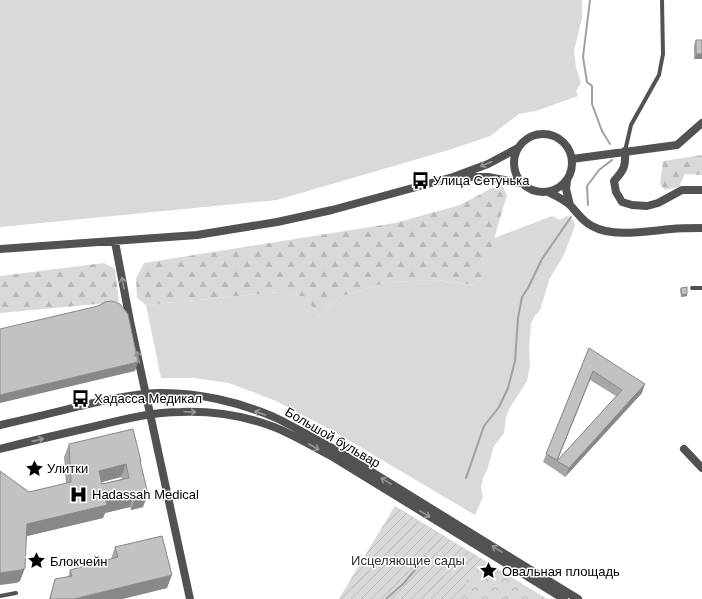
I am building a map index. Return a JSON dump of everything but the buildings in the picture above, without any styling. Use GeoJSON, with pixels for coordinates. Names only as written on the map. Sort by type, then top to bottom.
{"type":"FeatureCollection","features":[{"type":"Feature","properties":{"kind":"street"},"geometry":{"type":"LineString","coordinates":[[572,159],[677,145],[702,123]]}},
{"type":"Feature","properties":{"kind":"street"},"geometry":{"type":"LineString","coordinates":[[567,180],[556,190],[548,192],[536,192],[528,188],[521,183],[516,175],[513,165],[514,156],[518,148],[531,136],[540,134],[549,135],[564,143],[569,150],[572,159],[566,188],[570,205]]}},
{"type":"Feature","properties":{"kind":"street"},"geometry":{"type":"LineString","coordinates":[[0,250],[197,235],[277,222],[332,210],[453,177],[488,164],[518,148]]}},
{"type":"Feature","properties":{"kind":"street"},"geometry":{"type":"LineString","coordinates":[[625,151],[626,163],[622,172],[614,182],[616,192],[622,202],[632,205],[647,206],[658,203],[682,190],[702,190]]}},
{"type":"Feature","properties":{"kind":"street"},"geometry":{"type":"LineString","coordinates":[[453,177],[488,177],[521,183]]}},
{"type":"Feature","properties":{"kind":"street"},"geometry":{"type":"LineString","coordinates":[[548,192],[570,205],[587,223],[607,232],[702,228]]}},
{"type":"Feature","properties":{"kind":"street"},"geometry":{"type":"LineString","coordinates":[[115,242],[130,321],[190,599]]}},
{"type":"Feature","properties":{"kind":"street","name":"Большой бульвар"},"geometry":{"type":"LineString","coordinates":[[0,425],[113,398],[146,393],[204,397],[251,409],[279,420],[336,450],[578,599]]}},
{"type":"Feature","properties":{"kind":"street","name":"Большой бульвар"},"geometry":{"type":"LineString","coordinates":[[0,449],[118,420],[151,415],[180,412],[227,415],[250,419],[292,435],[340,462],[564,599]]}},
{"type":"Feature","properties":{"kind":"street"},"geometry":{"type":"LineString","coordinates":[[684,449],[702,468]]}},
{"type":"Feature","properties":{"kind":"lane"},"geometry":{"type":"LineString","coordinates":[[625,151],[631,125],[659,75],[663,54],[662,0]]}},
{"type":"Feature","properties":{"kind":"lane"},"geometry":{"type":"LineString","coordinates":[[692,288],[702,288]]}},
{"type":"Feature","properties":{"kind":"lane"},"geometry":{"type":"LineString","coordinates":[[0,596],[16,593]]}},
{"type":"Feature","properties":{"kind":"green space"},"geometry":{"type":"Polygon","coordinates":[[[0,0],[582,0],[582,18],[574,51],[576,67],[581,83],[576,91],[578,96],[536,111],[519,114],[490,136],[452,149],[277,200],[0,227],[0,0]]]}},
{"type":"Feature","properties":{"kind":"green space"},"geometry":{"type":"Polygon","coordinates":[[[702,155],[702,175],[685,174],[679,187],[665,190],[660,184],[663,161],[702,155]]]}},
{"type":"Feature","properties":{"kind":"green space"},"geometry":{"type":"Polygon","coordinates":[[[502,185],[507,195],[483,277],[475,285],[437,280],[388,282],[339,297],[319,317],[306,297],[279,292],[146,305],[137,298],[136,278],[144,263],[395,223],[460,205],[492,188],[502,185]]]}},
{"type":"Feature","properties":{"kind":"green space"},"geometry":{"type":"Polygon","coordinates":[[[552,216],[560,220],[567,216],[574,221],[575,226],[563,257],[550,278],[540,310],[534,317],[531,324],[529,349],[530,365],[527,381],[509,409],[506,417],[504,433],[494,446],[481,487],[483,497],[475,515],[333,431],[276,401],[229,383],[194,378],[161,378],[146,305],[279,292],[306,297],[319,317],[339,297],[388,282],[437,280],[475,285],[483,277],[494,238],[552,216]]]}},
{"type":"Feature","properties":{"kind":"green space"},"geometry":{"type":"Polygon","coordinates":[[[104,263],[115,269],[119,302],[0,313],[0,276],[104,263]]]}},
{"type":"Feature","properties":{"kind":"green space","name":"Исцеляющие сады"},"geometry":{"type":"Polygon","coordinates":[[[395,506],[547,599],[339,599],[395,506]]]}},
{"type":"Feature","properties":{"kind":"green space","name":"Исцеляющие сады"},"geometry":{"type":"Polygon","coordinates":[[[395,506],[485,561],[466,581],[465,599],[339,599],[395,506]]]}},
{"type":"Feature","properties":{"kind":"waterway"},"geometry":{"type":"LineString","coordinates":[[590,0],[583,57],[587,82],[592,86],[592,104],[602,131],[610,144]]}},
{"type":"Feature","properties":{"kind":"waterway"},"geometry":{"type":"LineString","coordinates":[[588,205],[587,186],[599,170],[612,160]]}},
{"type":"Feature","properties":{"kind":"waterway"},"geometry":{"type":"LineString","coordinates":[[466,478],[484,426],[499,407],[508,388],[515,361],[518,318],[522,297],[542,259],[571,217]]}},
{"type":"Feature","properties":{"kind":"waterway"},"geometry":{"type":"LineString","coordinates":[[386,599],[404,583],[426,557]]}},
{"type":"Feature","properties":{"kind":"place","name":"Улица Сетунька"},"geometry":{"type":"Point","coordinates":[420,180]}},
{"type":"Feature","properties":{"kind":"place","name":"Хадасса Медикал"},"geometry":{"type":"Point","coordinates":[81,398]}},
{"type":"Feature","properties":{"kind":"place","name":"Улитки"},"geometry":{"type":"Point","coordinates":[34,468]}},
{"type":"Feature","properties":{"kind":"place","name":"Hadassah Medical"},"geometry":{"type":"Point","coordinates":[79,494]}},
{"type":"Feature","properties":{"kind":"place","name":"Блокчейн"},"geometry":{"type":"Point","coordinates":[37,561]}},
{"type":"Feature","properties":{"kind":"place","name":"Овальная площадь"},"geometry":{"type":"Point","coordinates":[489,571]}}]}
